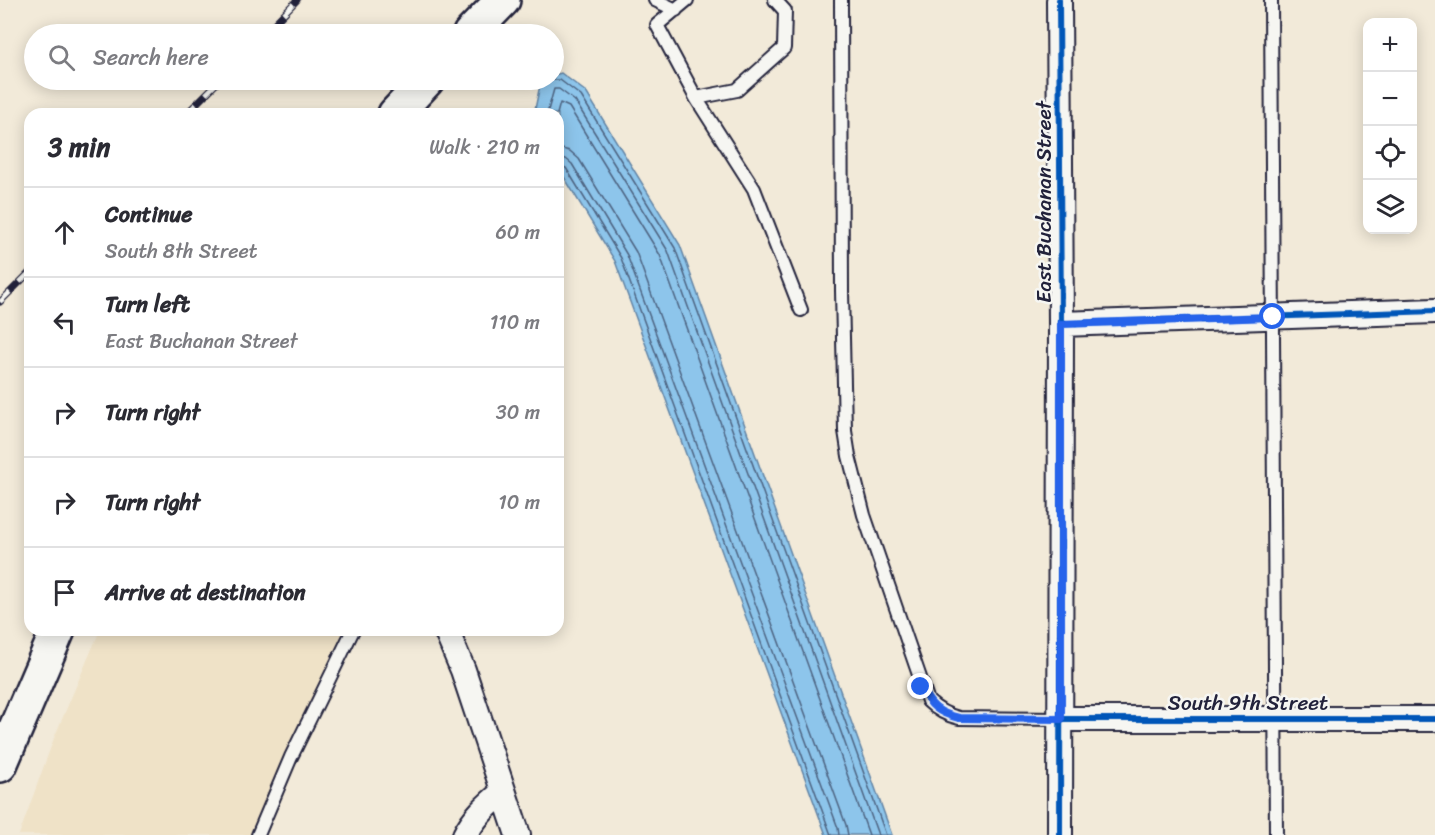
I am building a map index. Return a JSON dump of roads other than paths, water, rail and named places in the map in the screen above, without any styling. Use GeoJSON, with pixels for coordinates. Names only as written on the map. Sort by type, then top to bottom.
{"type":"FeatureCollection","features":[{"type":"Feature","properties":{"kind":"main road"},"geometry":{"type":"LineString","coordinates":[[480,24],[503,0]]}},
{"type":"Feature","properties":{"kind":"main road"},"geometry":{"type":"LineString","coordinates":[[401,108],[418,90]]}},
{"type":"Feature","properties":{"kind":"main road"},"geometry":{"type":"LineString","coordinates":[[0,765],[55,636]]}},
{"type":"Feature","properties":{"kind":"street","name":"East Buchanan Street"},"geometry":{"type":"LineString","coordinates":[[1059,0],[1060,835]]}},
{"type":"Feature","properties":{"kind":"street"},"geometry":{"type":"LineString","coordinates":[[1061,324],[1435,311]]}},
{"type":"Feature","properties":{"kind":"street"},"geometry":{"type":"LineString","coordinates":[[449,636],[463,670],[518,835]]}},
{"type":"Feature","properties":{"kind":"street","name":"South 9th Street"},"geometry":{"type":"LineString","coordinates":[[1061,719],[1435,718]]}},
{"type":"Feature","properties":{"kind":"street"},"geometry":{"type":"LineString","coordinates":[[465,835],[472,821],[503,792]]}},
{"type":"Feature","properties":{"kind":"lane"},"geometry":{"type":"LineString","coordinates":[[656,0],[676,10]]}},
{"type":"Feature","properties":{"kind":"lane"},"geometry":{"type":"LineString","coordinates":[[687,0],[657,26],[696,98],[754,189],[801,310]]}},
{"type":"Feature","properties":{"kind":"lane"},"geometry":{"type":"LineString","coordinates":[[696,98],[737,90],[784,48],[785,11],[776,0]]}},
{"type":"Feature","properties":{"kind":"lane"},"geometry":{"type":"LineString","coordinates":[[841,0],[845,431],[864,515],[927,701],[948,716],[959,718],[1061,719]]}},
{"type":"Feature","properties":{"kind":"lane"},"geometry":{"type":"LineString","coordinates":[[1271,0],[1276,835]]}},
{"type":"Feature","properties":{"kind":"lane"},"geometry":{"type":"LineString","coordinates":[[258,835],[291,757],[350,636]]}},
{"type":"Feature","properties":{"kind":"water"},"geometry":{"type":"Polygon","coordinates":[[[564,75],[586,92],[680,245],[892,835],[826,835],[615,261],[564,177],[564,108],[535,108],[539,90],[564,90],[564,75]]]}},
{"type":"Feature","properties":{"kind":"railway"},"geometry":{"type":"LineString","coordinates":[[274,24],[297,0]]}},
{"type":"Feature","properties":{"kind":"railway"},"geometry":{"type":"LineString","coordinates":[[192,108],[210,90]]}},
{"type":"Feature","properties":{"kind":"railway"},"geometry":{"type":"LineString","coordinates":[[0,302],[24,278]]}}]}
